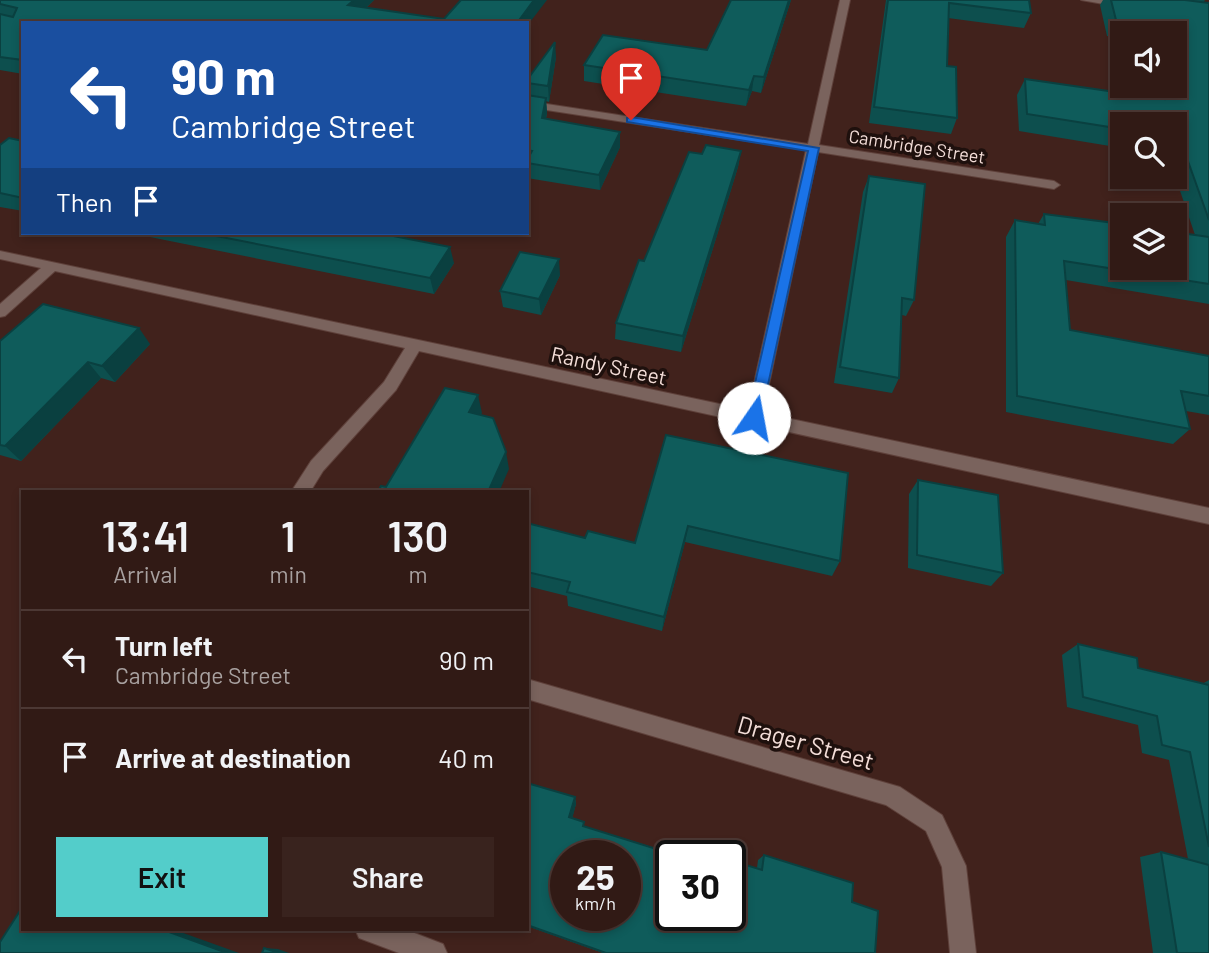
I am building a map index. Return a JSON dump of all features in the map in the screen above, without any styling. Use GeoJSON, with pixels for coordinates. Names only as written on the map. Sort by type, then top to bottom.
{"type":"FeatureCollection","features":[{"type":"Feature","properties":{"kind":"street"},"geometry":{"type":"LineString","coordinates":[[754,418],[845,0]]}},
{"type":"Feature","properties":{"kind":"street"},"geometry":{"type":"LineString","coordinates":[[1086,0],[1141,6]]}},
{"type":"Feature","properties":{"kind":"street","name":"Cambridge Street"},"geometry":{"type":"LineString","coordinates":[[529,104],[1054,185]]}},
{"type":"Feature","properties":{"kind":"street","name":"Randy Street"},"geometry":{"type":"LineString","coordinates":[[0,255],[1209,516]]}},
{"type":"Feature","properties":{"kind":"street"},"geometry":{"type":"LineString","coordinates":[[0,312],[52,266]]}},
{"type":"Feature","properties":{"kind":"street"},"geometry":{"type":"LineString","coordinates":[[301,490],[317,466],[390,386],[415,344]]}},
{"type":"Feature","properties":{"kind":"street","name":"Drager Street"},"geometry":{"type":"LineString","coordinates":[[529,690],[892,794],[934,823],[954,866],[963,953]]}},
{"type":"Feature","properties":{"kind":"street"},"geometry":{"type":"LineString","coordinates":[[374,931],[434,953]]}},
{"type":"Feature","properties":{"kind":"building"},"geometry":{"type":"Polygon","coordinates":[[[0,0],[354,0],[348,5],[444,19],[461,0],[534,0],[518,21],[21,21],[21,60],[0,57],[0,14],[13,17],[17,8],[0,4],[0,0]]]}},
{"type":"Feature","properties":{"kind":"building"},"geometry":{"type":"Polygon","coordinates":[[[731,0],[789,0],[764,77],[754,76],[749,90],[584,65],[603,35],[707,50],[731,0]]]}},
{"type":"Feature","properties":{"kind":"building"},"geometry":{"type":"Polygon","coordinates":[[[888,0],[1029,0],[1031,13],[949,3],[947,66],[956,67],[957,118],[874,107],[888,0]]]}},
{"type":"Feature","properties":{"kind":"building"},"geometry":{"type":"Polygon","coordinates":[[[1111,0],[1185,0],[1209,3],[1209,220],[1187,159],[1187,112],[1110,112],[1110,127],[1027,114],[1025,79],[1110,91],[1110,98],[1187,98],[1187,21],[1116,20],[1111,0]]]}},
{"type":"Feature","properties":{"kind":"building"},"geometry":{"type":"Polygon","coordinates":[[[555,42],[548,86],[529,83],[529,77],[555,42]]]}},
{"type":"Feature","properties":{"kind":"building"},"geometry":{"type":"Polygon","coordinates":[[[529,95],[546,98],[542,118],[620,132],[599,175],[529,163],[532,151],[529,150],[529,95]]]}},
{"type":"Feature","properties":{"kind":"building"},"geometry":{"type":"Polygon","coordinates":[[[9,138],[21,141],[21,198],[0,193],[0,145],[9,138]]]}},
{"type":"Feature","properties":{"kind":"building"},"geometry":{"type":"Polygon","coordinates":[[[706,145],[741,151],[683,336],[616,323],[639,260],[644,261],[689,152],[702,154],[706,145]]]}},
{"type":"Feature","properties":{"kind":"building"},"geometry":{"type":"Polygon","coordinates":[[[869,176],[925,184],[914,300],[902,298],[899,378],[840,367],[869,176]]]}},
{"type":"Feature","properties":{"kind":"building"},"geometry":{"type":"Polygon","coordinates":[[[1044,214],[1110,222],[1110,268],[1064,261],[1070,330],[1209,356],[1209,396],[1181,391],[1190,429],[1017,396],[1015,220],[1045,225],[1044,214]]]}},
{"type":"Feature","properties":{"kind":"building"},"geometry":{"type":"Polygon","coordinates":[[[1187,234],[1209,237],[1209,284],[1184,280],[1187,280],[1187,234]]]}},
{"type":"Feature","properties":{"kind":"building"},"geometry":{"type":"Polygon","coordinates":[[[211,235],[388,235],[450,247],[430,278],[211,235]]]}},
{"type":"Feature","properties":{"kind":"building"},"geometry":{"type":"Polygon","coordinates":[[[520,252],[559,259],[539,299],[500,291],[520,252]]]}},
{"type":"Feature","properties":{"kind":"building"},"geometry":{"type":"Polygon","coordinates":[[[43,304],[139,328],[102,366],[88,362],[5,446],[0,445],[0,341],[43,304]]]}},
{"type":"Feature","properties":{"kind":"building"},"geometry":{"type":"Polygon","coordinates":[[[445,388],[478,395],[469,412],[493,418],[506,452],[489,490],[379,490],[381,486],[386,487],[445,388]]]}},
{"type":"Feature","properties":{"kind":"building"},"geometry":{"type":"Polygon","coordinates":[[[666,435],[848,473],[840,561],[688,526],[664,617],[567,592],[570,582],[529,572],[529,524],[585,538],[588,531],[635,543],[666,435]]]}},
{"type":"Feature","properties":{"kind":"building"},"geometry":{"type":"Polygon","coordinates":[[[918,480],[998,495],[1003,573],[917,555],[918,480]]]}},
{"type":"Feature","properties":{"kind":"building"},"geometry":{"type":"Polygon","coordinates":[[[1078,644],[1137,658],[1138,668],[1209,685],[1209,847],[1190,752],[1162,745],[1157,716],[1083,697],[1078,644]]]}},
{"type":"Feature","properties":{"kind":"building"},"geometry":{"type":"Polygon","coordinates":[[[529,784],[575,797],[569,817],[584,822],[583,826],[628,840],[550,840],[550,931],[641,931],[641,844],[655,849],[655,931],[746,931],[746,865],[762,870],[764,855],[853,883],[852,902],[878,911],[875,953],[606,953],[529,926],[529,784]]]}},
{"type":"Feature","properties":{"kind":"building"},"geometry":{"type":"Polygon","coordinates":[[[1161,852],[1209,865],[1209,953],[1177,953],[1161,852]]]}},
{"type":"Feature","properties":{"kind":"building"},"geometry":{"type":"Polygon","coordinates":[[[21,909],[21,931],[166,931],[227,953],[0,953],[0,942],[21,909]]]}},
{"type":"Feature","properties":{"kind":"building"},"geometry":{"type":"Polygon","coordinates":[[[264,948],[279,953],[262,953],[264,948]]]}},
{"type":"Feature","properties":{"kind":"route"},"geometry":{"type":"LineString","coordinates":[[631,120],[814,148],[754,418]]}}]}
